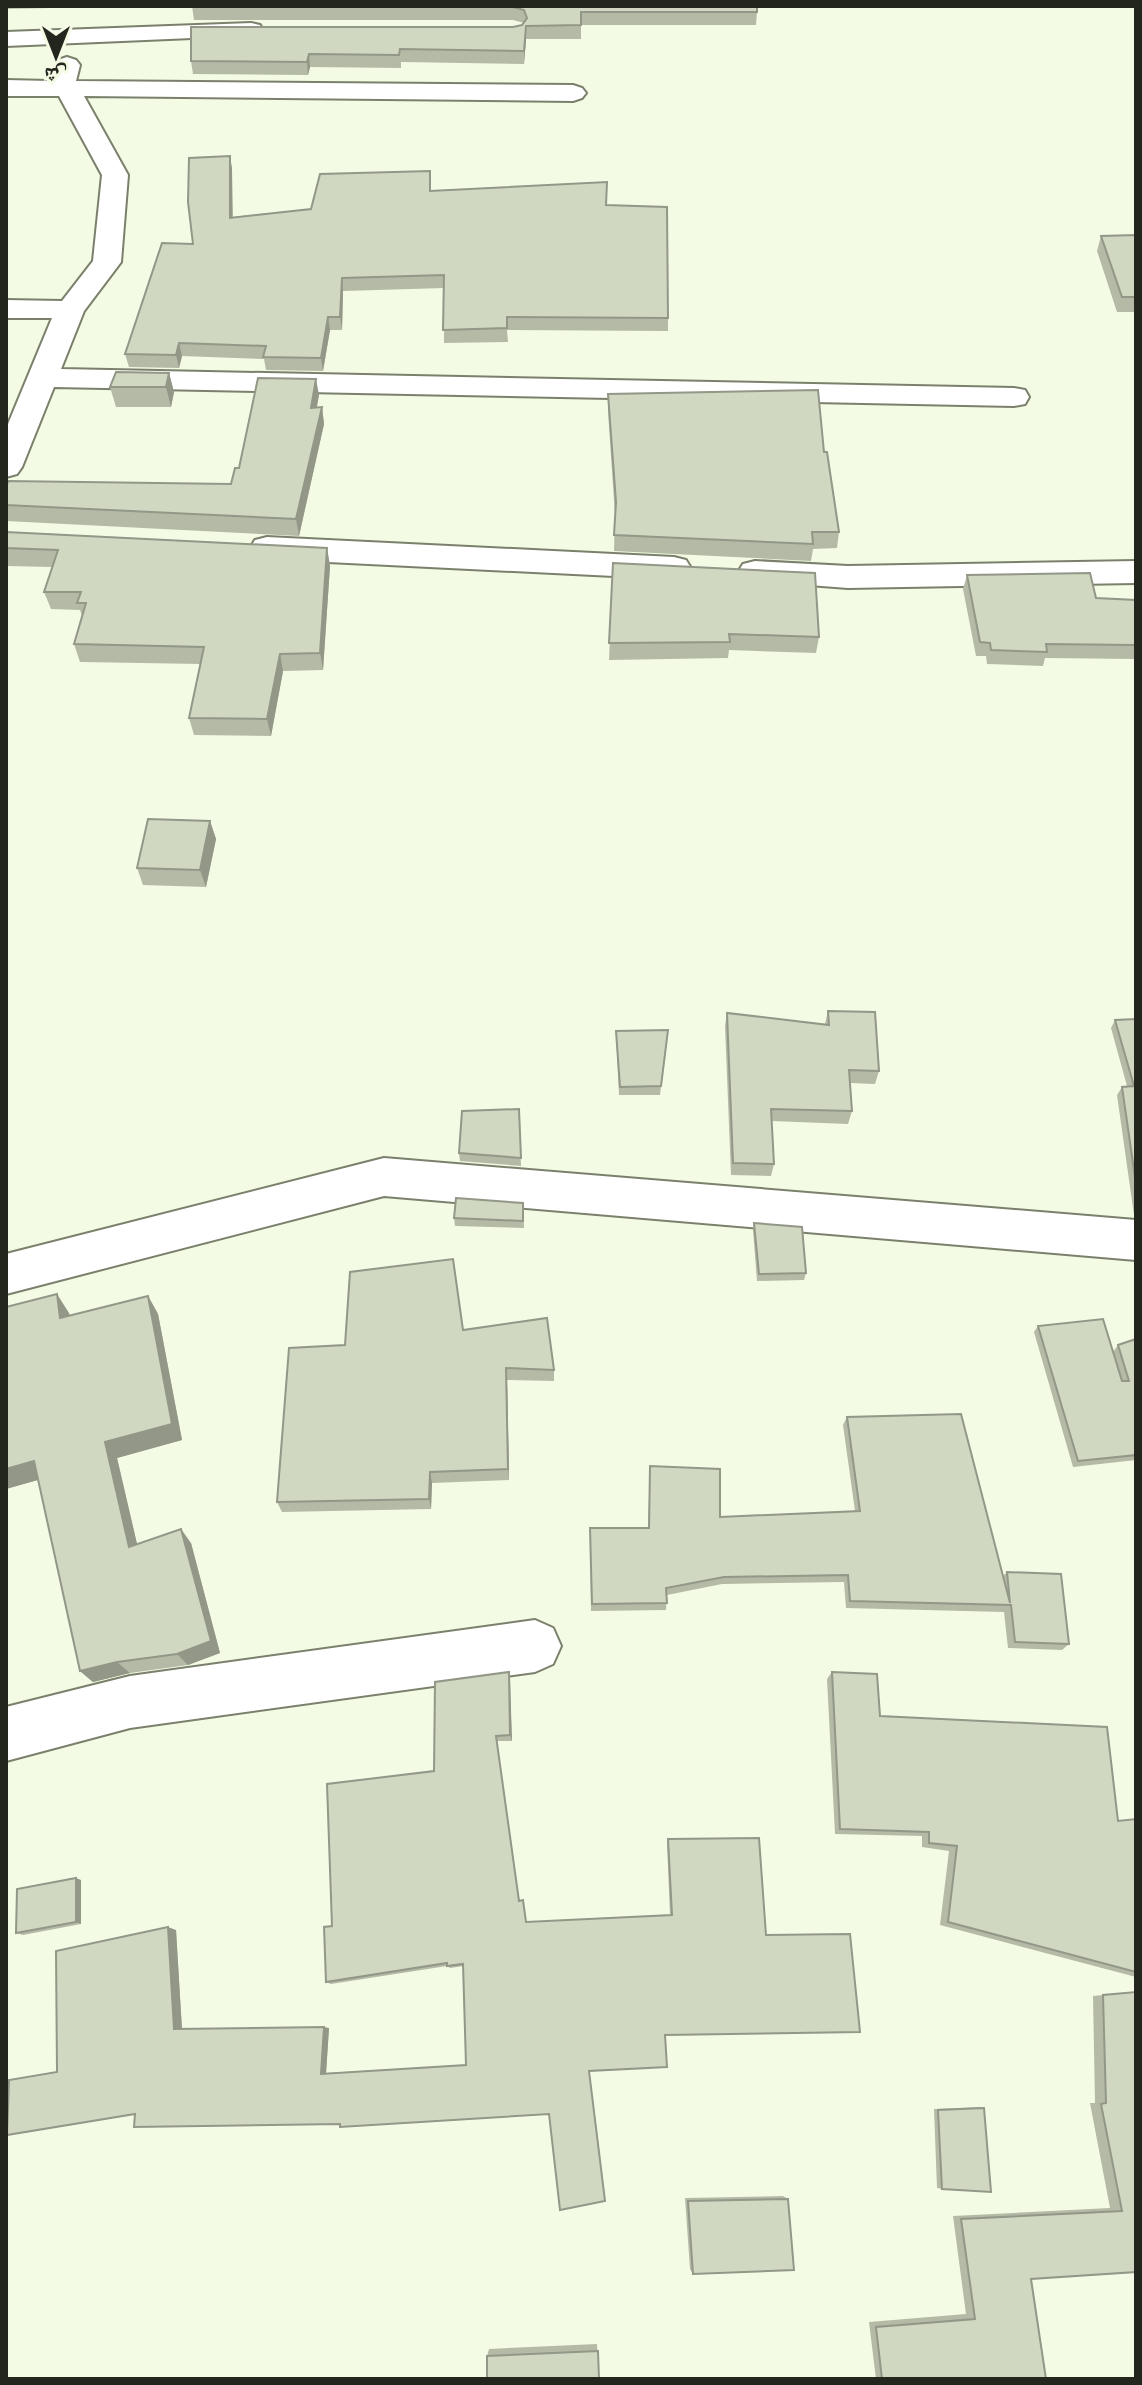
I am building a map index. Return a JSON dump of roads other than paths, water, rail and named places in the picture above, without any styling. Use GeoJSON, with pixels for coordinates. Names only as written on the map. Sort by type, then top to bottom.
{"type":"FeatureCollection","features":[{"type":"Feature","properties":{"kind":"street"},"geometry":{"type":"LineString","coordinates":[[6,39],[72,38],[167,18],[275,30]]}},
{"type":"Feature","properties":{"kind":"street"},"geometry":{"type":"LineString","coordinates":[[6,467],[70,310],[107,262],[115,175],[63,81],[72,38]]}},
{"type":"Feature","properties":{"kind":"street"},"geometry":{"type":"LineString","coordinates":[[6,88],[573,93]]}},
{"type":"Feature","properties":{"kind":"street"},"geometry":{"type":"LineString","coordinates":[[6,309],[70,310]]}},
{"type":"Feature","properties":{"kind":"street"},"geometry":{"type":"LineString","coordinates":[[40,378],[1014,397]]}},
{"type":"Feature","properties":{"kind":"street"},"geometry":{"type":"LineString","coordinates":[[228,546],[848,577],[1136,572]]}},
{"type":"Feature","properties":{"kind":"street"},"geometry":{"type":"LineString","coordinates":[[6,1274],[384,1177],[1136,1240]]}},
{"type":"Feature","properties":{"kind":"street"},"geometry":{"type":"LineString","coordinates":[[6,1734],[130,1702],[535,1646]]}}]}
